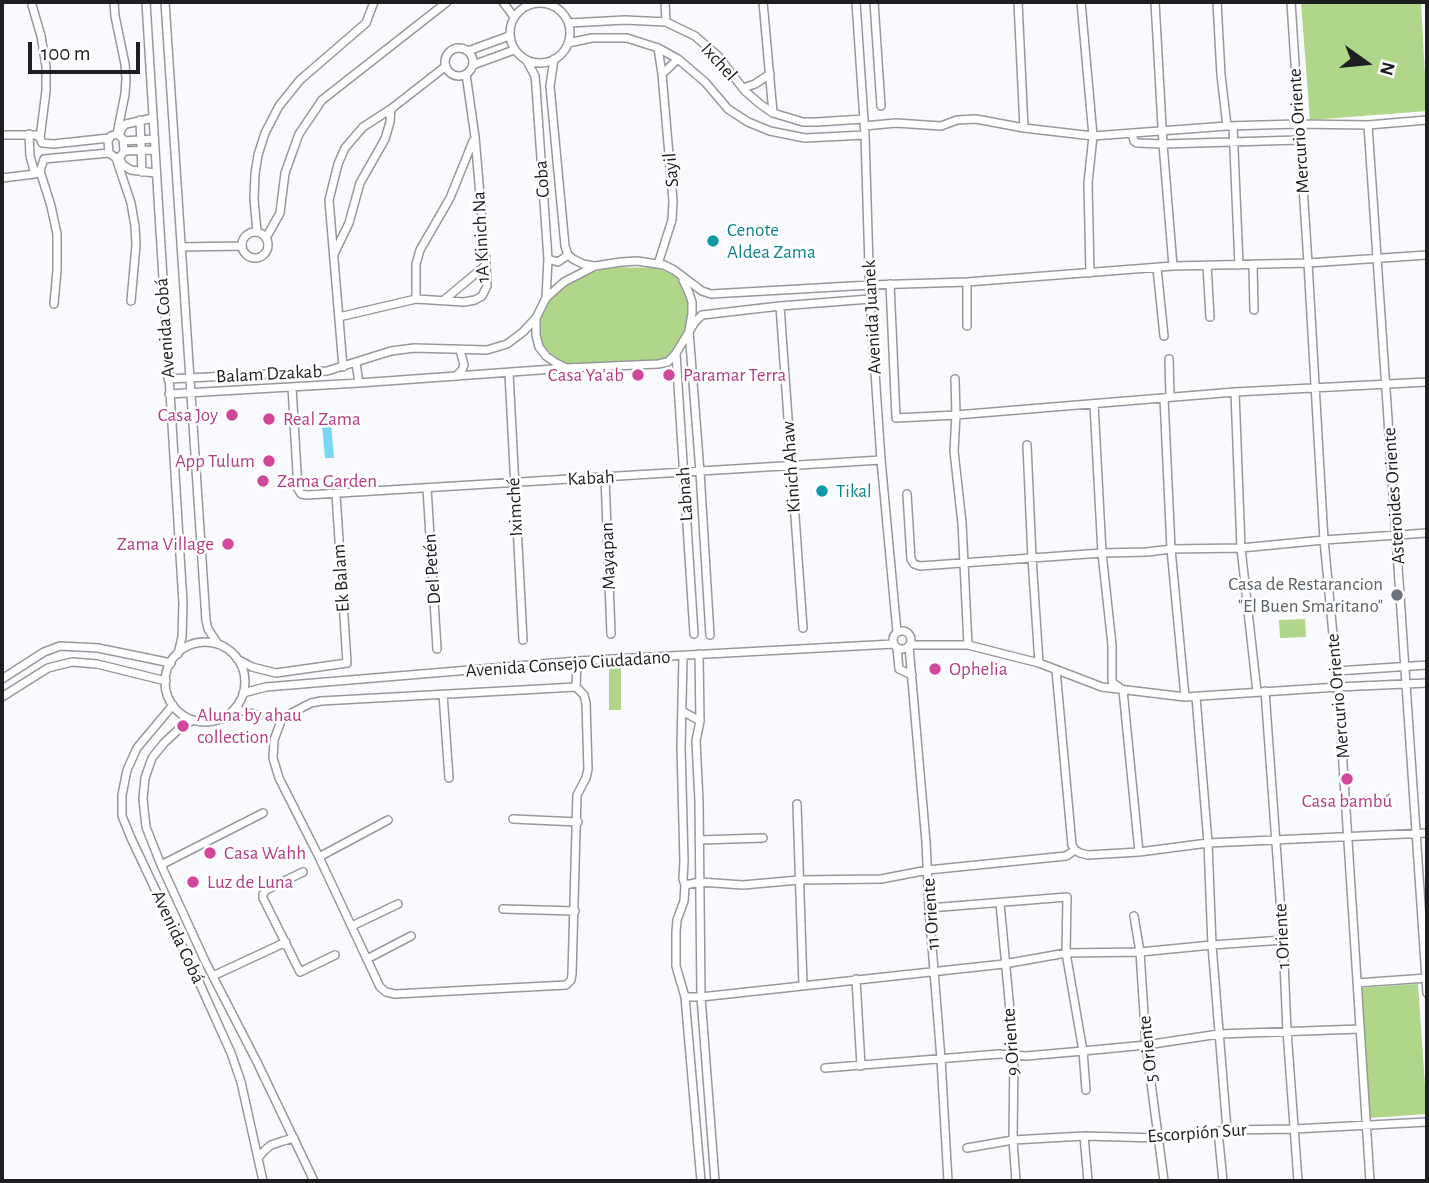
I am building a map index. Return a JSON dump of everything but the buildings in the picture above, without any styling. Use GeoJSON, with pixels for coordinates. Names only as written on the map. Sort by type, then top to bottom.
{"type":"FeatureCollection","features":[{"type":"Feature","properties":{"kind":"street"},"geometry":{"type":"LineString","coordinates":[[114,2],[126,79],[117,137],[117,155],[135,226],[131,301]]}},
{"type":"Feature","properties":{"kind":"street","name":"Avenida Cobá"},"geometry":{"type":"LineString","coordinates":[[146,2],[184,623],[178,654]]}},
{"type":"Feature","properties":{"kind":"street","name":"Avenida Cobá"},"geometry":{"type":"LineString","coordinates":[[165,2],[206,620],[208,629],[218,644]]}},
{"type":"Feature","properties":{"kind":"street"},"geometry":{"type":"LineString","coordinates":[[257,232],[255,174],[265,133],[279,106],[300,80],[366,23],[374,2]]}},
{"type":"Feature","properties":{"kind":"street"},"geometry":{"type":"LineString","coordinates":[[266,238],[280,213],[285,173],[299,134],[322,100],[447,2]]}},
{"type":"Feature","properties":{"kind":"street"},"geometry":{"type":"LineString","coordinates":[[503,2],[514,17]]}},
{"type":"Feature","properties":{"kind":"street"},"geometry":{"type":"LineString","coordinates":[[665,2],[666,22]]}},
{"type":"Feature","properties":{"kind":"street"},"geometry":{"type":"LineString","coordinates":[[763,2],[773,113]]}},
{"type":"Feature","properties":{"kind":"street","name":"Avenida Juanek"},"geometry":{"type":"LineString","coordinates":[[856,2],[864,127],[870,299],[897,632]]}},
{"type":"Feature","properties":{"kind":"street"},"geometry":{"type":"LineString","coordinates":[[874,2],[881,106]]}},
{"type":"Feature","properties":{"kind":"street"},"geometry":{"type":"LineString","coordinates":[[1018,2],[1024,128]]}},
{"type":"Feature","properties":{"kind":"street"},"geometry":{"type":"LineString","coordinates":[[1081,2],[1093,136],[1088,183],[1090,273]]}},
{"type":"Feature","properties":{"kind":"street"},"geometry":{"type":"LineString","coordinates":[[1155,2],[1173,266]]}},
{"type":"Feature","properties":{"kind":"street"},"geometry":{"type":"LineString","coordinates":[[1217,2],[1221,75],[1233,142],[1239,265]]}},
{"type":"Feature","properties":{"kind":"street","name":"Mercurio Oriente"},"geometry":{"type":"LineString","coordinates":[[1291,2],[1324,540],[1349,835],[1370,1181]]}},
{"type":"Feature","properties":{"kind":"street"},"geometry":{"type":"LineString","coordinates":[[552,3],[569,23],[568,43],[554,60],[541,63],[527,61],[514,50],[509,36],[510,26],[524,4],[552,3]]}},
{"type":"Feature","properties":{"kind":"street"},"geometry":{"type":"LineString","coordinates":[[32,5],[41,36],[47,91],[41,140],[44,159],[37,172]]}},
{"type":"Feature","properties":{"kind":"street"},"geometry":{"type":"LineString","coordinates":[[621,38],[619,28],[625,20]]}},
{"type":"Feature","properties":{"kind":"street","name":"Ixchel"},"geometry":{"type":"LineString","coordinates":[[569,23],[625,20],[666,22],[695,36],[718,56],[743,88],[773,113],[792,120],[864,127]]}},
{"type":"Feature","properties":{"kind":"street"},"geometry":{"type":"LineString","coordinates":[[468,51],[509,36]]}},
{"type":"Feature","properties":{"kind":"street"},"geometry":{"type":"LineString","coordinates":[[568,43],[592,38],[627,38],[658,48],[678,59],[705,82],[728,109],[748,122],[770,131],[806,138],[896,123],[941,126],[957,120],[976,119],[1093,136],[1230,126],[1368,125],[1427,120]]}},
{"type":"Feature","properties":{"kind":"street"},"geometry":{"type":"LineString","coordinates":[[859,47],[877,45]]}},
{"type":"Feature","properties":{"kind":"street"},"geometry":{"type":"LineString","coordinates":[[473,65],[468,51],[461,48],[453,50],[446,58],[449,72],[456,76],[466,74],[473,65],[514,50]]}},
{"type":"Feature","properties":{"kind":"street","name":"Sayil"},"geometry":{"type":"LineString","coordinates":[[658,48],[663,74],[673,201],[672,220],[658,264]]}},
{"type":"Feature","properties":{"kind":"street"},"geometry":{"type":"LineString","coordinates":[[663,74],[678,59]]}},
{"type":"Feature","properties":{"kind":"street"},"geometry":{"type":"LineString","coordinates":[[554,60],[550,86],[563,232],[568,255],[583,264],[595,266]]}},
{"type":"Feature","properties":{"kind":"street","name":"Coba"},"geometry":{"type":"LineString","coordinates":[[527,61],[535,76],[536,87],[548,258],[546,298]]}},
{"type":"Feature","properties":{"kind":"street"},"geometry":{"type":"LineString","coordinates":[[343,367],[329,200],[338,164],[345,148],[363,127],[446,66]]}},
{"type":"Feature","properties":{"kind":"street","name":"1A Kinich Na"},"geometry":{"type":"LineString","coordinates":[[339,317],[416,299],[464,302],[482,296],[487,286],[486,265],[475,137],[466,74]]}},
{"type":"Feature","properties":{"kind":"street"},"geometry":{"type":"LineString","coordinates":[[743,88],[755,84],[769,74]]}},
{"type":"Feature","properties":{"kind":"street"},"geometry":{"type":"LineString","coordinates":[[333,255],[349,223],[360,183],[385,139],[391,108]]}},
{"type":"Feature","properties":{"kind":"street"},"geometry":{"type":"LineString","coordinates":[[153,118],[126,124],[122,128],[117,137],[117,155],[127,168],[155,173]]}},
{"type":"Feature","properties":{"kind":"street"},"geometry":{"type":"LineString","coordinates":[[140,120],[142,172]]}},
{"type":"Feature","properties":{"kind":"street"},"geometry":{"type":"LineString","coordinates":[[788,135],[792,120]]}},
{"type":"Feature","properties":{"kind":"street","name":"Asteroides Oriente"},"geometry":{"type":"LineString","coordinates":[[1368,125],[1427,993]]}},
{"type":"Feature","properties":{"kind":"street"},"geometry":{"type":"LineString","coordinates":[[1132,133],[1137,143],[1299,140]]}},
{"type":"Feature","properties":{"kind":"street"},"geometry":{"type":"LineString","coordinates":[[29,134],[30,156],[51,206],[57,234],[54,304]]}},
{"type":"Feature","properties":{"kind":"street"},"geometry":{"type":"LineString","coordinates":[[2,135],[36,135],[41,140],[54,144],[117,137],[154,139]]}},
{"type":"Feature","properties":{"kind":"street"},"geometry":{"type":"LineString","coordinates":[[416,299],[416,264],[420,250],[450,198],[475,137]]}},
{"type":"Feature","properties":{"kind":"street"},"geometry":{"type":"LineString","coordinates":[[44,159],[155,150]]}},
{"type":"Feature","properties":{"kind":"street"},"geometry":{"type":"LineString","coordinates":[[2,178],[37,172]]}},
{"type":"Feature","properties":{"kind":"street"},"geometry":{"type":"LineString","coordinates":[[257,232],[266,238],[268,248],[264,254],[257,258],[247,255],[242,246],[245,237],[257,232]]}},
{"type":"Feature","properties":{"kind":"street"},"geometry":{"type":"LineString","coordinates":[[181,247],[242,246]]}},
{"type":"Feature","properties":{"kind":"street"},"geometry":{"type":"LineString","coordinates":[[548,258],[558,262],[568,255]]}},
{"type":"Feature","properties":{"kind":"street","name":"Balam Dzakab"},"geometry":{"type":"LineString","coordinates":[[169,379],[327,372],[391,351],[414,348],[487,350],[507,344],[523,332],[536,318],[546,298],[564,282],[595,266],[636,261],[658,264],[674,271],[702,291],[711,294],[967,282],[1173,266],[1308,263],[1427,255]]}},
{"type":"Feature","properties":{"kind":"street"},"geometry":{"type":"LineString","coordinates":[[1253,264],[1254,310]]}},
{"type":"Feature","properties":{"kind":"street"},"geometry":{"type":"LineString","coordinates":[[444,301],[486,265]]}},
{"type":"Feature","properties":{"kind":"street"},"geometry":{"type":"LineString","coordinates":[[1206,265],[1210,317]]}},
{"type":"Feature","properties":{"kind":"street"},"geometry":{"type":"LineString","coordinates":[[1157,268],[1164,337]]}},
{"type":"Feature","properties":{"kind":"street"},"geometry":{"type":"LineString","coordinates":[[681,277],[692,302],[689,331],[710,635]]}},
{"type":"Feature","properties":{"kind":"street"},"geometry":{"type":"LineString","coordinates":[[967,282],[967,326]]}},
{"type":"Feature","properties":{"kind":"street"},"geometry":{"type":"LineString","coordinates":[[890,284],[896,418],[1235,392],[1427,382]]}},
{"type":"Feature","properties":{"kind":"street"},"geometry":{"type":"LineString","coordinates":[[169,394],[566,368],[657,365],[668,362],[676,353],[702,314],[870,299]]}},
{"type":"Feature","properties":{"kind":"street","name":"Kinich Ahaw"},"geometry":{"type":"LineString","coordinates":[[780,306],[803,628]]}},
{"type":"Feature","properties":{"kind":"street"},"geometry":{"type":"LineString","coordinates":[[536,318],[539,347],[546,356],[566,368]]}},
{"type":"Feature","properties":{"kind":"street"},"geometry":{"type":"LineString","coordinates":[[455,377],[464,365],[460,350]]}},
{"type":"Feature","properties":{"kind":"street","name":"Labnah"},"geometry":{"type":"LineString","coordinates":[[676,353],[694,635]]}},
{"type":"Feature","properties":{"kind":"street"},"geometry":{"type":"LineString","coordinates":[[1169,359],[1167,398],[1171,549],[1185,697]]}},
{"type":"Feature","properties":{"kind":"street"},"geometry":{"type":"LineString","coordinates":[[356,363],[359,383]]}},
{"type":"Feature","properties":{"kind":"street","name":"Iximché"},"geometry":{"type":"LineString","coordinates":[[509,373],[523,640]]}},
{"type":"Feature","properties":{"kind":"street"},"geometry":{"type":"LineString","coordinates":[[955,379],[954,452],[962,523],[968,645]]}},
{"type":"Feature","properties":{"kind":"street","name":"Kabah"},"geometry":{"type":"LineString","coordinates":[[292,387],[298,489],[301,494],[307,495],[881,460]]}},
{"type":"Feature","properties":{"kind":"street","name":"1 Oriente"},"geometry":{"type":"LineString","coordinates":[[1235,392],[1241,548],[1261,692],[1276,841],[1298,1181]]}},
{"type":"Feature","properties":{"kind":"street"},"geometry":{"type":"LineString","coordinates":[[1094,404],[1102,553],[1112,645],[1112,682],[1123,690],[1139,852]]}},
{"type":"Feature","properties":{"kind":"street"},"geometry":{"type":"LineString","coordinates":[[1027,445],[1039,663]]}},
{"type":"Feature","properties":{"kind":"street","name":"Mayapan"},"geometry":{"type":"LineString","coordinates":[[605,477],[611,634]]}},
{"type":"Feature","properties":{"kind":"street","name":"Del Petén"},"geometry":{"type":"LineString","coordinates":[[427,488],[437,649]]}},
{"type":"Feature","properties":{"kind":"street","name":"Ek Balam"},"geometry":{"type":"LineString","coordinates":[[237,659],[252,667],[276,673],[346,663],[336,494]]}},
{"type":"Feature","properties":{"kind":"street"},"geometry":{"type":"LineString","coordinates":[[907,494],[912,562],[920,566],[1171,549],[1241,548],[1427,533]]}},
{"type":"Feature","properties":{"kind":"street"},"geometry":{"type":"LineString","coordinates":[[910,645],[908,633],[897,632],[893,637],[899,669],[912,674]]}},
{"type":"Feature","properties":{"kind":"street"},"geometry":{"type":"LineString","coordinates":[[196,643],[218,644],[229,650],[237,659],[244,675],[243,693],[235,709],[220,719],[211,722],[193,720],[178,712],[169,698],[166,681],[171,663],[186,647],[196,643]]}},
{"type":"Feature","properties":{"kind":"street"},"geometry":{"type":"LineString","coordinates":[[895,646],[903,650],[910,645],[968,645],[1039,663],[1102,687],[1185,697],[1427,683]]}},
{"type":"Feature","properties":{"kind":"street","name":"11 Oriente"},"geometry":{"type":"LineString","coordinates":[[910,645],[948,1181]]}},
{"type":"Feature","properties":{"kind":"street"},"geometry":{"type":"LineString","coordinates":[[2,679],[44,652],[60,646],[98,648],[171,663]]}},
{"type":"Feature","properties":{"kind":"street","name":"Avenida Consejo Ciudadano"},"geometry":{"type":"LineString","coordinates":[[243,693],[266,687],[577,661],[895,646]]}},
{"type":"Feature","properties":{"kind":"street"},"geometry":{"type":"LineString","coordinates":[[699,654],[700,721],[696,741],[701,997],[715,1181]]}},
{"type":"Feature","properties":{"kind":"street"},"geometry":{"type":"LineString","coordinates":[[683,657],[681,747],[685,885],[684,901],[677,920],[676,966],[685,996],[701,1181]]}},
{"type":"Feature","properties":{"kind":"street"},"geometry":{"type":"LineString","coordinates":[[282,718],[274,740],[274,758],[279,778],[380,987],[395,994],[566,985],[572,974],[577,795],[588,769],[586,703],[584,695],[576,687],[577,661]]}},
{"type":"Feature","properties":{"kind":"street"},"geometry":{"type":"LineString","coordinates":[[2,697],[48,668],[72,662],[97,664],[166,681]]}},
{"type":"Feature","properties":{"kind":"street"},"geometry":{"type":"LineString","coordinates":[[1337,671],[1427,665]]}},
{"type":"Feature","properties":{"kind":"street"},"geometry":{"type":"LineString","coordinates":[[1056,670],[1072,845],[1080,853],[1088,855],[1139,852],[1208,843],[1427,833]]}},
{"type":"Feature","properties":{"kind":"street"},"geometry":{"type":"LineString","coordinates":[[271,718],[282,718],[311,703],[321,701],[576,687]]}},
{"type":"Feature","properties":{"kind":"street"},"geometry":{"type":"LineString","coordinates":[[443,694],[449,778]]}},
{"type":"Feature","properties":{"kind":"street"},"geometry":{"type":"LineString","coordinates":[[1196,697],[1219,1034],[1223,1181]]}},
{"type":"Feature","properties":{"kind":"street","name":"Avenida Cobá"},"geometry":{"type":"LineString","coordinates":[[173,705],[137,748],[127,770],[122,795],[122,817],[230,1053],[241,1082],[263,1181]]}},
{"type":"Feature","properties":{"kind":"street"},"geometry":{"type":"LineString","coordinates":[[235,709],[257,715]]}},
{"type":"Feature","properties":{"kind":"street"},"geometry":{"type":"LineString","coordinates":[[682,711],[700,721]]}},
{"type":"Feature","properties":{"kind":"street","name":"Avenida Cobá"},"geometry":{"type":"LineString","coordinates":[[193,720],[179,729],[152,758],[145,778],[143,799],[146,827],[213,976],[314,1181]]}},
{"type":"Feature","properties":{"kind":"street"},"geometry":{"type":"LineString","coordinates":[[681,747],[696,741]]}},
{"type":"Feature","properties":{"kind":"street"},"geometry":{"type":"LineString","coordinates":[[683,800],[699,801]]}},
{"type":"Feature","properties":{"kind":"street"},"geometry":{"type":"LineString","coordinates":[[797,804],[803,985]]}},
{"type":"Feature","properties":{"kind":"street"},"geometry":{"type":"LineString","coordinates":[[161,865],[262,813]]}},
{"type":"Feature","properties":{"kind":"street"},"geometry":{"type":"LineString","coordinates":[[513,819],[578,822]]}},
{"type":"Feature","properties":{"kind":"street"},"geometry":{"type":"LineString","coordinates":[[319,857],[388,820]]}},
{"type":"Feature","properties":{"kind":"street"},"geometry":{"type":"LineString","coordinates":[[699,840],[763,838]]}},
{"type":"Feature","properties":{"kind":"street"},"geometry":{"type":"LineString","coordinates":[[685,885],[700,882],[744,885],[799,880],[881,879],[928,870],[1066,856],[1074,849]]}},
{"type":"Feature","properties":{"kind":"street"},"geometry":{"type":"LineString","coordinates":[[303,872],[263,894],[300,972],[335,955]]}},
{"type":"Feature","properties":{"kind":"street"},"geometry":{"type":"LineString","coordinates":[[929,908],[1067,897],[1066,953],[1083,1051],[1086,1090]]}},
{"type":"Feature","properties":{"kind":"street"},"geometry":{"type":"LineString","coordinates":[[684,901],[700,907]]}},
{"type":"Feature","properties":{"kind":"street","name":"9 Oriente"},"geometry":{"type":"LineString","coordinates":[[1000,903],[1014,1055],[1013,1140],[1016,1181]]}},
{"type":"Feature","properties":{"kind":"street"},"geometry":{"type":"LineString","coordinates":[[352,926],[398,904]]}},
{"type":"Feature","properties":{"kind":"street"},"geometry":{"type":"LineString","coordinates":[[503,909],[575,911]]}},
{"type":"Feature","properties":{"kind":"street","name":"5 Oriente"},"geometry":{"type":"LineString","coordinates":[[1134,916],[1140,952],[1146,1045],[1164,1181]]}},
{"type":"Feature","properties":{"kind":"street"},"geometry":{"type":"LineString","coordinates":[[367,959],[411,936]]}},
{"type":"Feature","properties":{"kind":"street"},"geometry":{"type":"LineString","coordinates":[[685,996],[701,997],[1004,964],[1066,953],[1140,952],[1283,940]]}},
{"type":"Feature","properties":{"kind":"street"},"geometry":{"type":"LineString","coordinates":[[213,976],[286,942]]}},
{"type":"Feature","properties":{"kind":"street"},"geometry":{"type":"LineString","coordinates":[[1357,983],[1427,978]]}},
{"type":"Feature","properties":{"kind":"street"},"geometry":{"type":"LineString","coordinates":[[856,979],[861,1066]]}},
{"type":"Feature","properties":{"kind":"street"},"geometry":{"type":"LineString","coordinates":[[825,1068],[999,1054],[1026,1056],[1146,1045],[1219,1034],[1360,1029]]}},
{"type":"Feature","properties":{"kind":"street"},"geometry":{"type":"LineString","coordinates":[[695,1107],[709,1105]]}},
{"type":"Feature","properties":{"kind":"street","name":"Escorpión Sur"},"geometry":{"type":"LineString","coordinates":[[967,1148],[1013,1140],[1084,1136],[1158,1138],[1222,1130],[1427,1122]]}},
{"type":"Feature","properties":{"kind":"street"},"geometry":{"type":"LineString","coordinates":[[1084,1136],[1087,1181]]}},
{"type":"Feature","properties":{"kind":"street"},"geometry":{"type":"LineString","coordinates":[[258,1158],[271,1145],[294,1139]]}},
{"type":"Feature","properties":{"kind":"green space"},"geometry":{"type":"Polygon","coordinates":[[[1301,2],[1421,2],[1427,111],[1310,120],[1301,2]]]}},
{"type":"Feature","properties":{"kind":"green space"},"geometry":{"type":"Polygon","coordinates":[[[612,267],[658,268],[676,276],[686,295],[689,317],[687,331],[666,360],[567,366],[541,346],[538,320],[549,299],[567,285],[582,275],[612,267]]]}},
{"type":"Feature","properties":{"kind":"green space"},"geometry":{"type":"Polygon","coordinates":[[[1305,619],[1306,637],[1280,638],[1279,620],[1305,619]]]}},
{"type":"Feature","properties":{"kind":"green space"},"geometry":{"type":"Polygon","coordinates":[[[609,661],[621,661],[621,710],[609,710],[609,661]]]}},
{"type":"Feature","properties":{"kind":"green space"},"geometry":{"type":"Polygon","coordinates":[[[1418,984],[1427,1114],[1369,1118],[1360,988],[1418,984]]]}},
{"type":"Feature","properties":{"kind":"water"},"geometry":{"type":"Polygon","coordinates":[[[330,412],[334,458],[325,458],[321,413],[330,412]]]}},
{"type":"Feature","properties":{"kind":"tunnel"},"geometry":{"type":"LineString","coordinates":[[257,715],[271,718]]}},
{"type":"Feature","properties":{"kind":"place","name":"Cenote Aldea Zama"},"geometry":{"type":"Point","coordinates":[713,241]}},
{"type":"Feature","properties":{"kind":"place","name":"Casa Ya'ab"},"geometry":{"type":"Point","coordinates":[638,375]}},
{"type":"Feature","properties":{"kind":"place","name":"Paramar Terra"},"geometry":{"type":"Point","coordinates":[669,375]}},
{"type":"Feature","properties":{"kind":"place","name":"Casa Joy"},"geometry":{"type":"Point","coordinates":[232,415]}},
{"type":"Feature","properties":{"kind":"place","name":"Real Zama"},"geometry":{"type":"Point","coordinates":[269,419]}},
{"type":"Feature","properties":{"kind":"place","name":"App Tulum"},"geometry":{"type":"Point","coordinates":[269,461]}},
{"type":"Feature","properties":{"kind":"place","name":"Zama Garden"},"geometry":{"type":"Point","coordinates":[263,481]}},
{"type":"Feature","properties":{"kind":"place","name":"Tikal"},"geometry":{"type":"Point","coordinates":[822,491]}},
{"type":"Feature","properties":{"kind":"place","name":"Zama Village"},"geometry":{"type":"Point","coordinates":[228,544]}},
{"type":"Feature","properties":{"kind":"place","name":"Casa de Restarancion \"El Buen Smaritano\""},"geometry":{"type":"Point","coordinates":[1397,595]}},
{"type":"Feature","properties":{"kind":"place","name":"Ophelia"},"geometry":{"type":"Point","coordinates":[935,669]}},
{"type":"Feature","properties":{"kind":"place","name":"Aluna by ahau collection"},"geometry":{"type":"Point","coordinates":[183,726]}},
{"type":"Feature","properties":{"kind":"place","name":"Casa bambú"},"geometry":{"type":"Point","coordinates":[1347,779]}},
{"type":"Feature","properties":{"kind":"place","name":"Casa Wahh"},"geometry":{"type":"Point","coordinates":[210,853]}},
{"type":"Feature","properties":{"kind":"place","name":"Luz de Luna"},"geometry":{"type":"Point","coordinates":[193,882]}}]}
